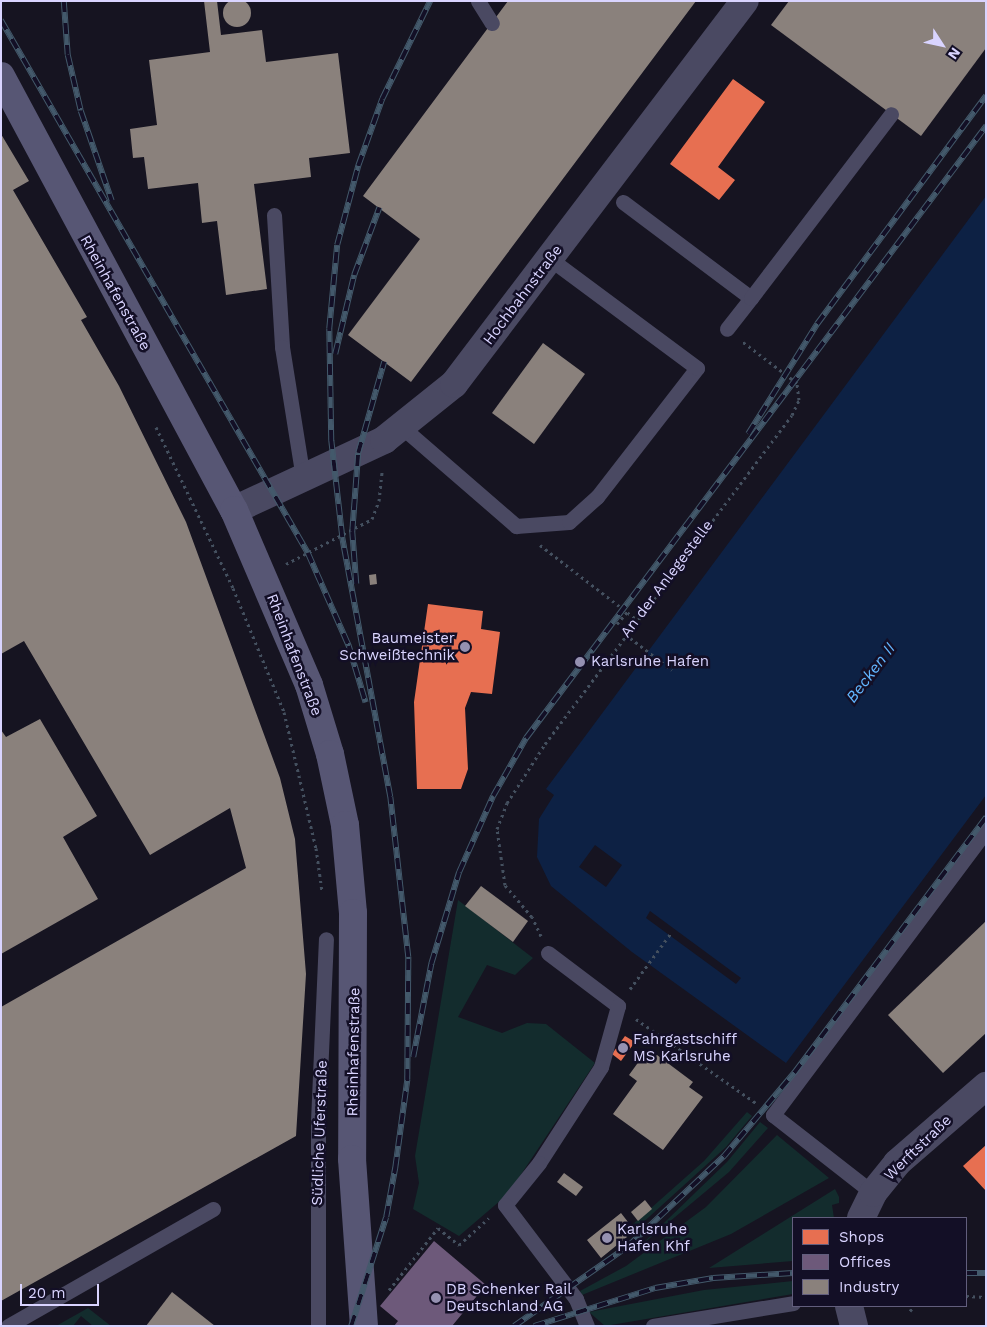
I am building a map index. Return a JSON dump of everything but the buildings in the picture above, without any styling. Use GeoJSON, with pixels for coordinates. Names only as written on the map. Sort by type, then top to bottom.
{"type":"FeatureCollection","features":[{"type":"Feature","properties":{"kind":"main road","name":"Rheinhafenstraße"},"geometry":{"type":"LineString","coordinates":[[1,76],[234,510],[284,621],[317,710],[345,825],[354,932],[354,1213],[364,1326]]}},
{"type":"Feature","properties":{"kind":"street","name":"Hochbahnstraße"},"geometry":{"type":"LineString","coordinates":[[234,510],[394,434],[454,384],[745,1]]}},
{"type":"Feature","properties":{"kind":"street","name":"Werftstraße"},"geometry":{"type":"LineString","coordinates":[[861,1217],[873,1193],[897,1163],[986,1086]]}},
{"type":"Feature","properties":{"kind":"street"},"geometry":{"type":"LineString","coordinates":[[849,1307],[854,1326]]}},
{"type":"Feature","properties":{"kind":"lane"},"geometry":{"type":"LineString","coordinates":[[478,1],[492,24]]}},
{"type":"Feature","properties":{"kind":"lane"},"geometry":{"type":"LineString","coordinates":[[727,329],[891,114]]}},
{"type":"Feature","properties":{"kind":"lane"},"geometry":{"type":"LineString","coordinates":[[623,202],[751,298]]}},
{"type":"Feature","properties":{"kind":"lane"},"geometry":{"type":"LineString","coordinates":[[274,215],[282,347],[303,478]]}},
{"type":"Feature","properties":{"kind":"lane"},"geometry":{"type":"LineString","coordinates":[[394,434],[516,526],[569,522],[584,512],[697,368],[550,259]]}},
{"type":"Feature","properties":{"kind":"lane"},"geometry":{"type":"LineString","coordinates":[[873,1193],[773,1115],[986,830]]}},
{"type":"Feature","properties":{"kind":"lane","name":"Südliche Uferstraße"},"geometry":{"type":"LineString","coordinates":[[318,1326],[318,1121],[326,939]]}},
{"type":"Feature","properties":{"kind":"lane"},"geometry":{"type":"LineString","coordinates":[[548,953],[618,1006],[601,1067],[539,1162],[505,1204],[576,1300],[587,1326]]}},
{"type":"Feature","properties":{"kind":"lane"},"geometry":{"type":"LineString","coordinates":[[8,1326],[213,1209]]}},
{"type":"Feature","properties":{"kind":"lane"},"geometry":{"type":"LineString","coordinates":[[653,1326],[792,1303]]}},
{"type":"Feature","properties":{"kind":"path","name":"An der Anlegestelle"},"geometry":{"type":"LineString","coordinates":[[548,953],[532,917],[505,885],[497,829],[506,803],[545,744],[636,619],[792,415],[796,403],[797,383],[727,329]]}},
{"type":"Feature","properties":{"kind":"path"},"geometry":{"type":"LineString","coordinates":[[322,896],[316,848],[284,712],[233,588],[264,576],[372,519],[379,501],[394,434]]}},
{"type":"Feature","properties":{"kind":"path"},"geometry":{"type":"LineString","coordinates":[[516,526],[636,619]]}},
{"type":"Feature","properties":{"kind":"path"},"geometry":{"type":"LineString","coordinates":[[618,624],[627,612]]}},
{"type":"Feature","properties":{"kind":"path"},"geometry":{"type":"LineString","coordinates":[[625,634],[672,670]]}},
{"type":"Feature","properties":{"kind":"path"},"geometry":{"type":"LineString","coordinates":[[642,973],[671,933]]}},
{"type":"Feature","properties":{"kind":"path"},"geometry":{"type":"LineString","coordinates":[[618,1006],[773,1115]]}},
{"type":"Feature","properties":{"kind":"path"},"geometry":{"type":"LineString","coordinates":[[387,1294],[438,1228],[458,1245],[505,1204]]}},
{"type":"Feature","properties":{"kind":"path"},"geometry":{"type":"LineString","coordinates":[[967,1296],[986,1296]]}},
{"type":"Feature","properties":{"kind":"path"},"geometry":{"type":"LineString","coordinates":[[910,1311],[913,1307]]}},
{"type":"Feature","properties":{"kind":"green space"},"geometry":{"type":"Polygon","coordinates":[[[458,900],[533,958],[515,975],[487,965],[458,1017],[502,1033],[527,1023],[546,1024],[595,1063],[508,1194],[459,1236],[413,1209],[419,1183],[415,1156],[458,900]]]}},
{"type":"Feature","properties":{"kind":"green space"},"geometry":{"type":"Polygon","coordinates":[[[747,1112],[752,1116],[726,1147],[627,1237],[624,1232],[704,1161],[747,1112]]]}},
{"type":"Feature","properties":{"kind":"green space"},"geometry":{"type":"Polygon","coordinates":[[[760,1122],[768,1128],[729,1172],[638,1248],[727,1162],[760,1122]]]}},
{"type":"Feature","properties":{"kind":"green space"},"geometry":{"type":"Polygon","coordinates":[[[777,1135],[829,1178],[731,1234],[582,1295],[580,1291],[626,1266],[706,1207],[777,1135]]]}},
{"type":"Feature","properties":{"kind":"green space"},"geometry":{"type":"Polygon","coordinates":[[[835,1189],[839,1197],[839,1203],[832,1205],[834,1217],[792,1217],[792,1261],[709,1268],[835,1189]]]}},
{"type":"Feature","properties":{"kind":"green space"},"geometry":{"type":"Polygon","coordinates":[[[792,1281],[792,1294],[605,1326],[589,1312],[704,1290],[792,1281]]]}},
{"type":"Feature","properties":{"kind":"green space"},"geometry":{"type":"Polygon","coordinates":[[[88,1308],[111,1326],[93,1326],[81,1316],[73,1326],[56,1326],[88,1308]]]}},
{"type":"Feature","properties":{"kind":"water","name":"Becken II"},"geometry":{"type":"Polygon","coordinates":[[[986,196],[986,795],[786,1063],[632,952],[551,886],[537,857],[539,819],[554,795],[546,789],[986,196]]]}},
{"type":"Feature","properties":{"kind":"pier"},"geometry":{"type":"Polygon","coordinates":[[[595,845],[622,865],[606,887],[579,867],[595,845]]]}},
{"type":"Feature","properties":{"kind":"pier"},"geometry":{"type":"Polygon","coordinates":[[[650,911],[741,978],[736,984],[646,918],[650,911]]]}},
{"type":"Feature","properties":{"kind":"railway"},"geometry":{"type":"LineString","coordinates":[[64,1],[68,55],[81,111],[112,201]]}},
{"type":"Feature","properties":{"kind":"railway"},"geometry":{"type":"LineString","coordinates":[[351,1326],[386,1217],[395,1168],[407,1080],[408,957],[390,797],[342,537],[331,441],[329,329],[337,245],[358,166],[382,99],[430,1]]}},
{"type":"Feature","properties":{"kind":"railway"},"geometry":{"type":"LineString","coordinates":[[1,20],[308,553],[349,646],[366,703]]}},
{"type":"Feature","properties":{"kind":"railway"},"geometry":{"type":"LineString","coordinates":[[748,434],[817,324],[986,96]]}},
{"type":"Feature","properties":{"kind":"railway"},"geometry":{"type":"LineString","coordinates":[[413,1057],[431,964],[459,872],[493,796],[526,738],[986,126]]}},
{"type":"Feature","properties":{"kind":"railway"},"geometry":{"type":"LineString","coordinates":[[335,354],[354,275],[379,208]]}},
{"type":"Feature","properties":{"kind":"railway"},"geometry":{"type":"LineString","coordinates":[[356,584],[352,532],[358,453],[384,362]]}},
{"type":"Feature","properties":{"kind":"railway"},"geometry":{"type":"LineString","coordinates":[[514,1326],[627,1247],[724,1156],[794,1073],[986,817]]}},
{"type":"Feature","properties":{"kind":"railway"},"geometry":{"type":"LineString","coordinates":[[534,1326],[655,1288],[713,1278],[792,1273]]}},
{"type":"Feature","properties":{"kind":"railway"},"geometry":{"type":"LineString","coordinates":[[967,1273],[986,1273]]}},
{"type":"Feature","properties":{"kind":"place","name":"Baumeister Schweißtechnik"},"geometry":{"type":"Point","coordinates":[465,647]}},
{"type":"Feature","properties":{"kind":"place","name":"Karlsruhe Hafen"},"geometry":{"type":"Point","coordinates":[580,662]}},
{"type":"Feature","properties":{"kind":"place","name":"Fahrgastschiff MS Karlsruhe"},"geometry":{"type":"Point","coordinates":[623,1048]}},
{"type":"Feature","properties":{"kind":"place","name":"Karlsruhe Hafen Khf"},"geometry":{"type":"Point","coordinates":[607,1238]}},
{"type":"Feature","properties":{"kind":"place","name":"DB Schenker Rail Deutschland AG"},"geometry":{"type":"Point","coordinates":[436,1298]}}]}
